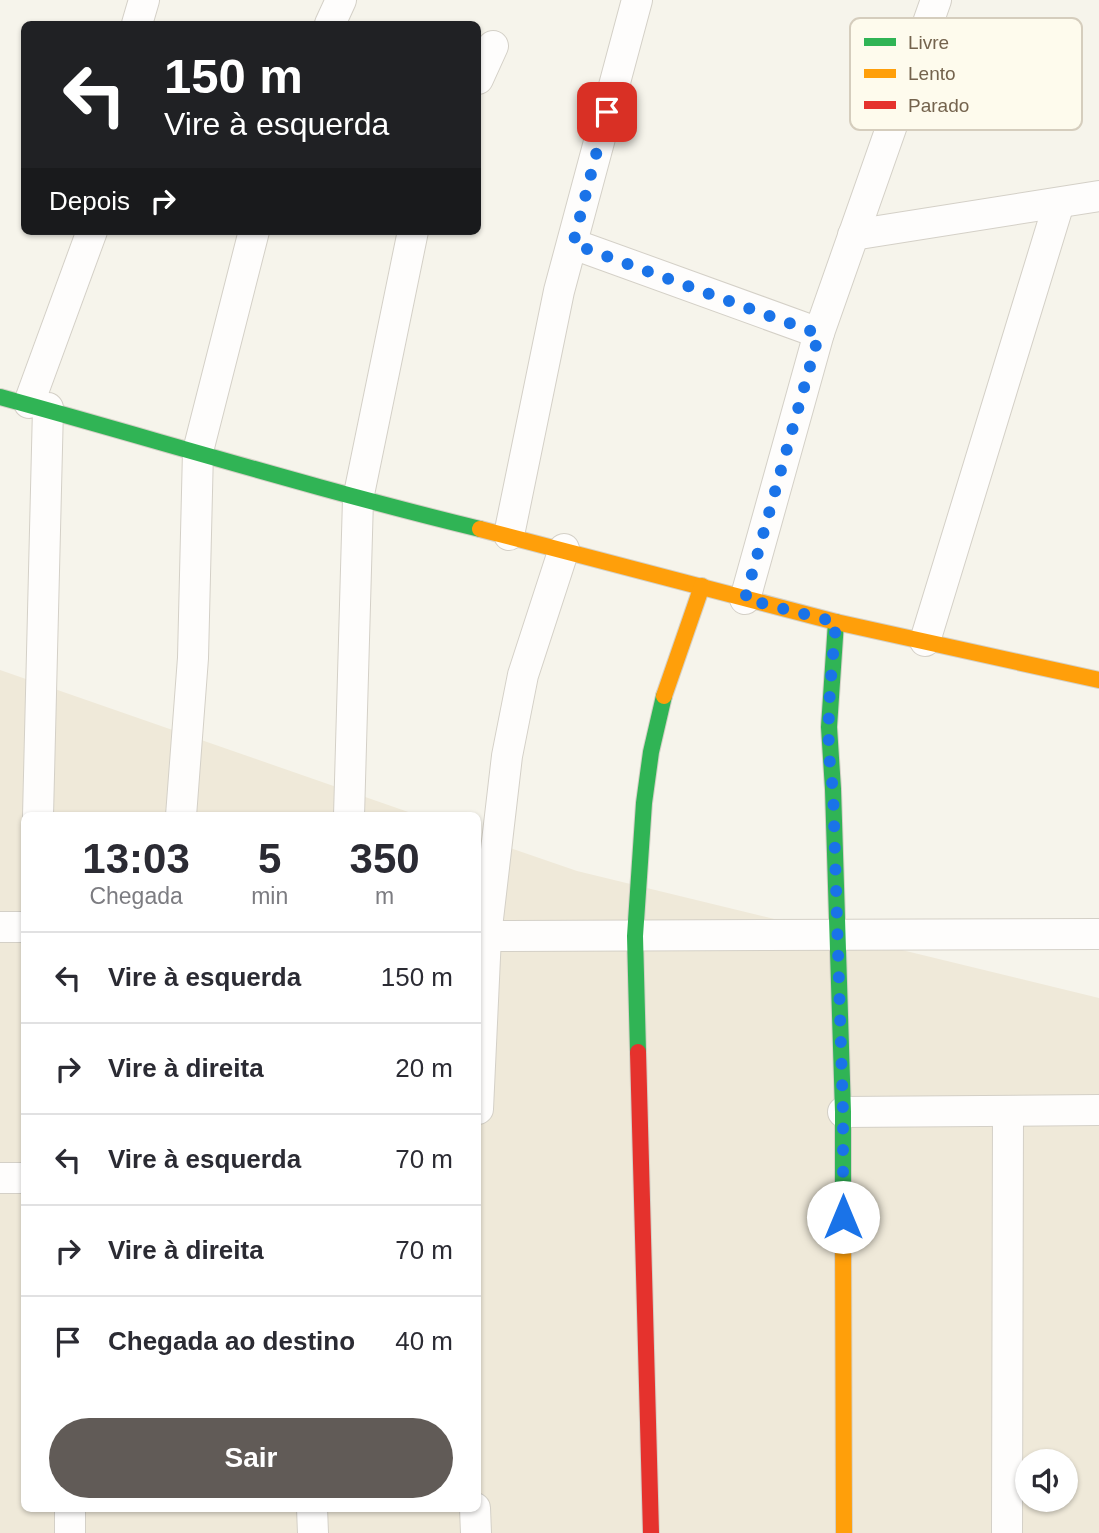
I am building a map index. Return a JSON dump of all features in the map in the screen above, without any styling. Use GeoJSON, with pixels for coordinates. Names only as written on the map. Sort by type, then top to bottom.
{"type":"FeatureCollection","features":[{"type":"Feature","properties":{"kind":"street"},"geometry":{"type":"LineString","coordinates":[[138,21],[144,0]]}},
{"type":"Feature","properties":{"kind":"street"},"geometry":{"type":"LineString","coordinates":[[331,21],[341,0]]}},
{"type":"Feature","properties":{"kind":"street"},"geometry":{"type":"LineString","coordinates":[[509,535],[559,291],[637,0]]}},
{"type":"Feature","properties":{"kind":"street"},"geometry":{"type":"LineString","coordinates":[[930,18],[936,0]]}},
{"type":"Feature","properties":{"kind":"street"},"geometry":{"type":"LineString","coordinates":[[481,73],[494,46]]}},
{"type":"Feature","properties":{"kind":"street"},"geometry":{"type":"LineString","coordinates":[[745,599],[819,334],[890,130]]}},
{"type":"Feature","properties":{"kind":"street"},"geometry":{"type":"LineString","coordinates":[[853,235],[1099,196]]}},
{"type":"Feature","properties":{"kind":"street"},"geometry":{"type":"LineString","coordinates":[[926,641],[1059,203]]}},
{"type":"Feature","properties":{"kind":"street"},"geometry":{"type":"LineString","coordinates":[[38,812],[38,406],[91,235]]}},
{"type":"Feature","properties":{"kind":"street"},"geometry":{"type":"LineString","coordinates":[[181,812],[193,658],[198,451],[253,235]]}},
{"type":"Feature","properties":{"kind":"street"},"geometry":{"type":"LineString","coordinates":[[349,812],[358,499],[412,235]]}},
{"type":"Feature","properties":{"kind":"street"},"geometry":{"type":"LineString","coordinates":[[573,244],[819,334]]}},
{"type":"Feature","properties":{"kind":"street"},"geometry":{"type":"LineString","coordinates":[[0,397],[198,451],[358,499],[564,549],[745,599],[836,622],[1099,680]]}},
{"type":"Feature","properties":{"kind":"street"},"geometry":{"type":"LineString","coordinates":[[481,979],[482,936],[507,756],[523,675],[564,549]]}},
{"type":"Feature","properties":{"kind":"street"},"geometry":{"type":"LineString","coordinates":[[651,1533],[635,936],[644,803],[651,752],[662,701],[702,586]]}},
{"type":"Feature","properties":{"kind":"street"},"geometry":{"type":"LineString","coordinates":[[836,622],[827,715],[828,758],[833,789],[843,1112],[844,1533]]}},
{"type":"Feature","properties":{"kind":"street"},"geometry":{"type":"LineString","coordinates":[[0,927],[21,927]]}},
{"type":"Feature","properties":{"kind":"street"},"geometry":{"type":"LineString","coordinates":[[482,936],[1099,934]]}},
{"type":"Feature","properties":{"kind":"street"},"geometry":{"type":"LineString","coordinates":[[843,1112],[1099,1110]]}},
{"type":"Feature","properties":{"kind":"street"},"geometry":{"type":"LineString","coordinates":[[1007,1533],[1008,1112]]}},
{"type":"Feature","properties":{"kind":"street"},"geometry":{"type":"LineString","coordinates":[[0,1178],[21,1178]]}},
{"type":"Feature","properties":{"kind":"street"},"geometry":{"type":"LineString","coordinates":[[69,1512],[70,1533]]}},
{"type":"Feature","properties":{"kind":"street"},"geometry":{"type":"LineString","coordinates":[[312,1512],[313,1533]]}},
{"type":"Feature","properties":{"kind":"street"},"geometry":{"type":"LineString","coordinates":[[475,1512],[476,1533]]}},
{"type":"Feature","properties":{"kind":"shaded area"},"geometry":{"type":"Polygon","coordinates":[[[0,670],[408,812],[21,812],[21,1512],[481,1512],[481,838],[577,871],[1099,998],[1099,1533],[0,1533],[0,670]]]}},
{"type":"Feature","properties":{"kind":"traffic: fast"},"geometry":{"type":"LineString","coordinates":[[0,397],[300,482],[480,529]]}},
{"type":"Feature","properties":{"kind":"traffic: fast"},"geometry":{"type":"LineString","coordinates":[[836,622],[829,727],[843,1112],[843,1226]]}},
{"type":"Feature","properties":{"kind":"traffic: fast"},"geometry":{"type":"LineString","coordinates":[[638,1052],[635,936],[644,803],[651,752],[664,696]]}},
{"type":"Feature","properties":{"kind":"traffic: slow"},"geometry":{"type":"LineString","coordinates":[[480,529],[836,622],[1099,680]]}},
{"type":"Feature","properties":{"kind":"traffic: slow"},"geometry":{"type":"LineString","coordinates":[[664,696],[702,586]]}},
{"type":"Feature","properties":{"kind":"traffic: slow"},"geometry":{"type":"LineString","coordinates":[[843,1226],[844,1533]]}},
{"type":"Feature","properties":{"kind":"traffic: jam"},"geometry":{"type":"LineString","coordinates":[[638,1052],[651,1533]]}},
{"type":"Feature","properties":{"kind":"route"},"geometry":{"type":"LineString","coordinates":[[607,112],[573,244],[819,334],[745,599],[836,622],[827,715],[828,758],[833,789],[843,1112],[843,1217]]}}]}
